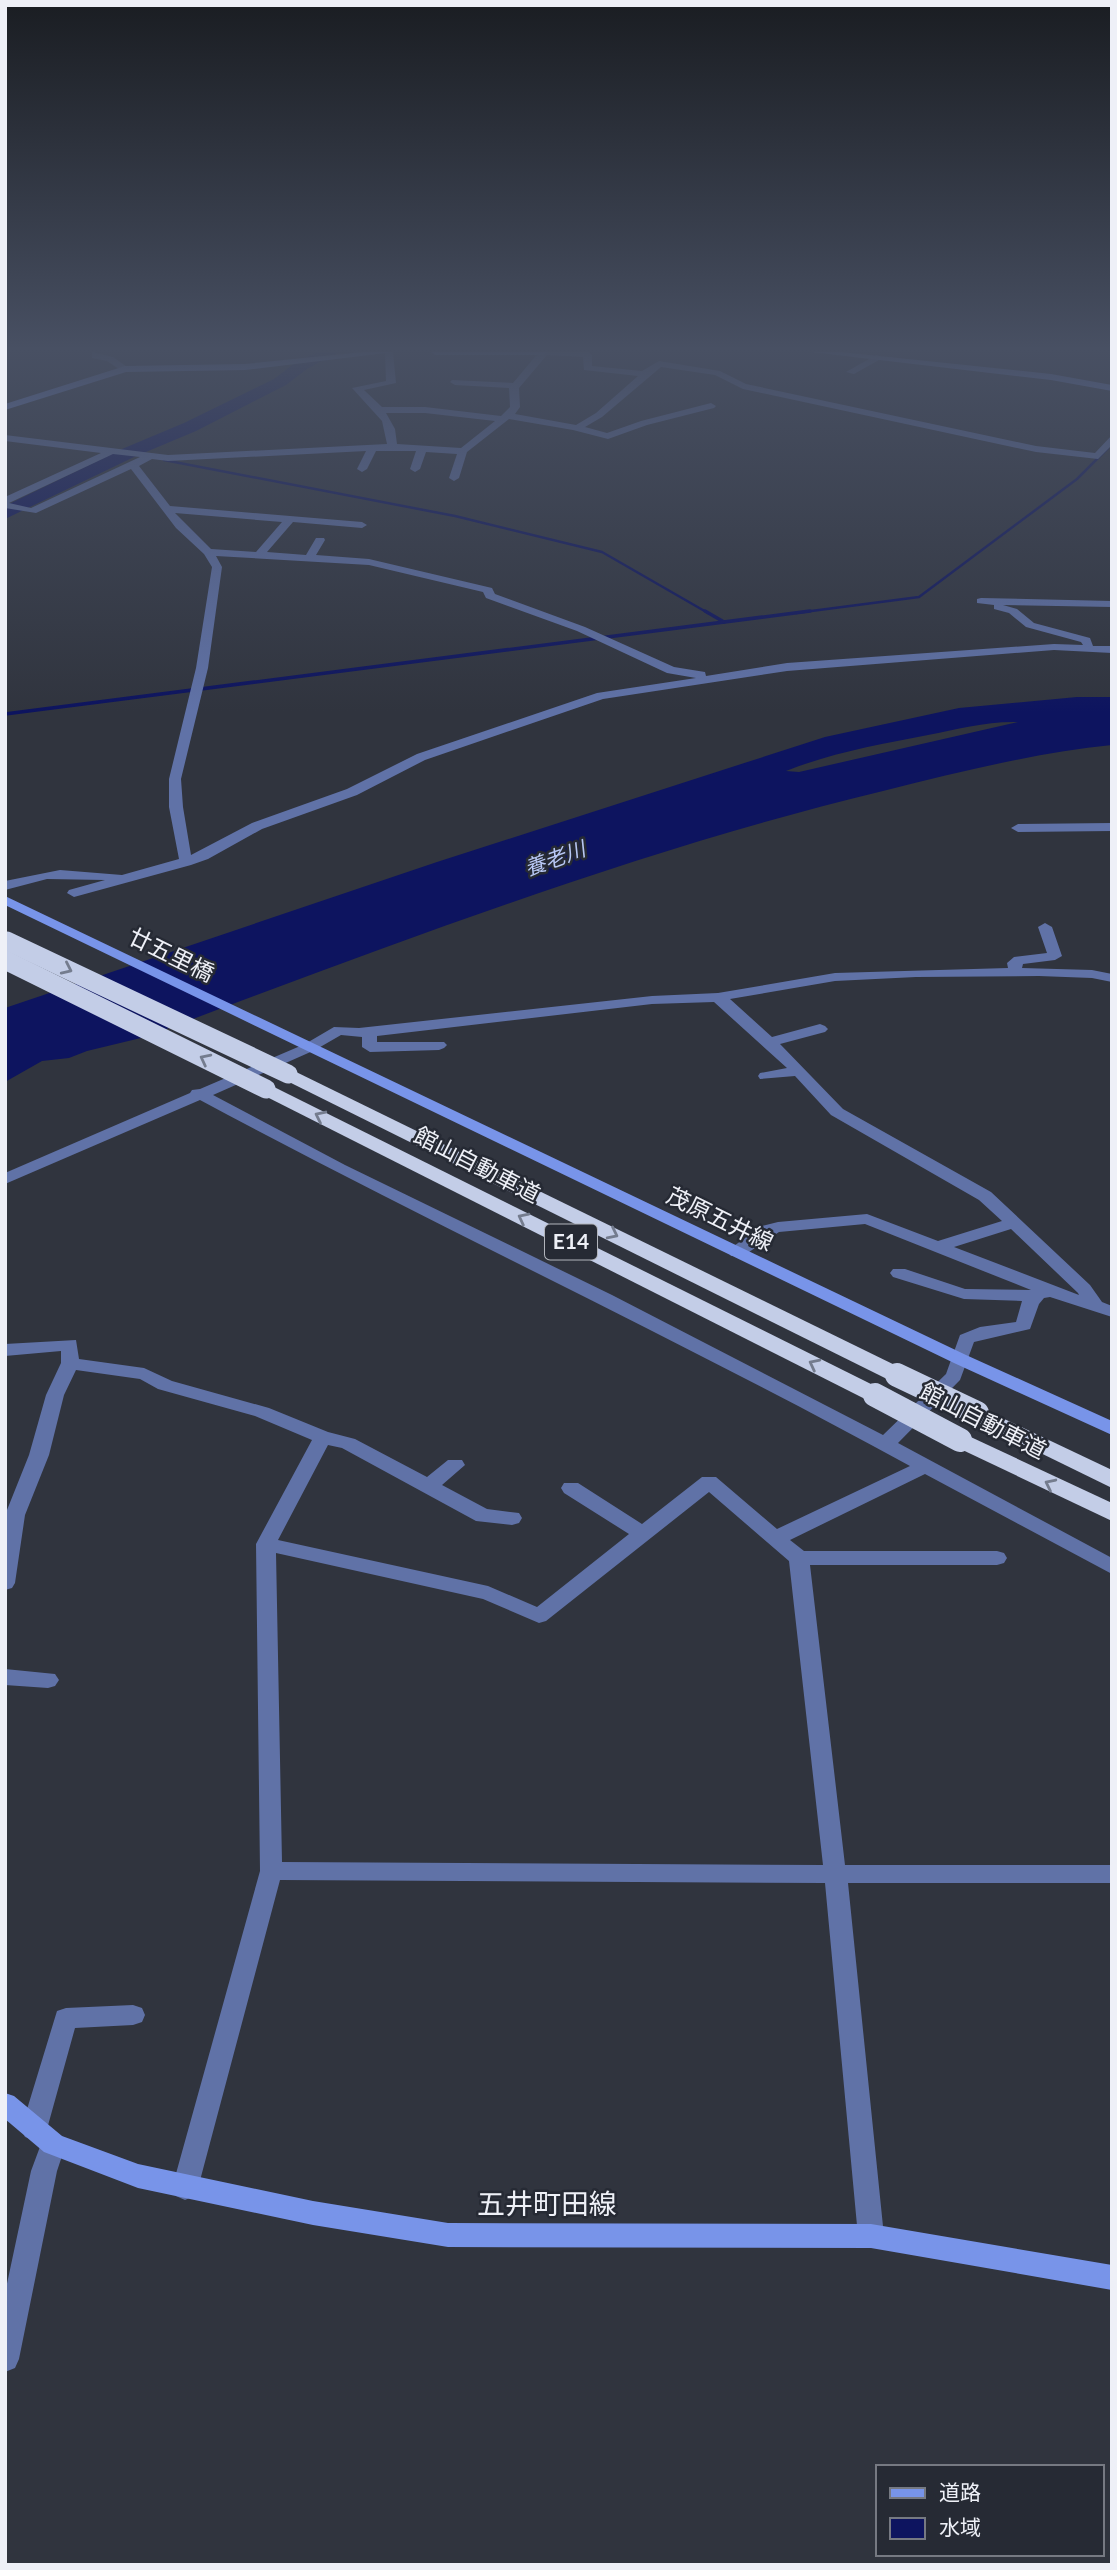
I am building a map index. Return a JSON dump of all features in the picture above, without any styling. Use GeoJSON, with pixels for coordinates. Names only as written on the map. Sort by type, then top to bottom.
{"type":"FeatureCollection","features":[{"type":"Feature","properties":{"kind":"highway","name":"館山自動車道"},"geometry":{"type":"LineString","coordinates":[[5,940],[288,1074],[1112,1480]]}},
{"type":"Feature","properties":{"kind":"highway","name":"館山自動車道"},"geometry":{"type":"LineString","coordinates":[[5,960],[960,1440],[1112,1513]]}},
{"type":"Feature","properties":{"kind":"highway"},"geometry":{"type":"LineString","coordinates":[[976,1413],[1045,1437],[1112,1468]]}},
{"type":"Feature","properties":{"kind":"main road","name":"廿五里橋"},"geometry":{"type":"LineString","coordinates":[[9,902],[310,1047]]}},
{"type":"Feature","properties":{"kind":"main road","name":"茂原五井線"},"geometry":{"type":"LineString","coordinates":[[310,1047],[960,1359],[1112,1429]]}},
{"type":"Feature","properties":{"kind":"main road","name":"五井町田線"},"geometry":{"type":"LineString","coordinates":[[5,2104],[43,2137],[138,2176],[313,2213],[449,2235],[871,2236],[1112,2277]]}},
{"type":"Feature","properties":{"kind":"street"},"geometry":{"type":"LineString","coordinates":[[5,503],[69,472]]}},
{"type":"Feature","properties":{"kind":"street"},"geometry":{"type":"LineString","coordinates":[[5,503],[32,511],[118,472]]}},
{"type":"Feature","properties":{"kind":"street"},"geometry":{"type":"LineString","coordinates":[[139,472],[180,526],[208,552],[217,568],[202,668],[175,779],[176,807],[186,862]]}},
{"type":"Feature","properties":{"kind":"street"},"geometry":{"type":"LineString","coordinates":[[454,478],[456,472]]}},
{"type":"Feature","properties":{"kind":"street"},"geometry":{"type":"LineString","coordinates":[[260,554],[307,506]]}},
{"type":"Feature","properties":{"kind":"street"},"geometry":{"type":"LineString","coordinates":[[168,509],[362,525]]}},
{"type":"Feature","properties":{"kind":"street"},"geometry":{"type":"LineString","coordinates":[[310,557],[320,540]]}},
{"type":"Feature","properties":{"kind":"street"},"geometry":{"type":"LineString","coordinates":[[208,552],[310,557],[379,564],[488,590],[490,596],[581,629],[671,670],[693,675],[733,675]]}},
{"type":"Feature","properties":{"kind":"street"},"geometry":{"type":"LineString","coordinates":[[1112,604],[981,601],[1013,611],[1030,625],[1112,648]]}},
{"type":"Feature","properties":{"kind":"street"},"geometry":{"type":"LineString","coordinates":[[74,893],[186,862],[227,844],[257,826],[352,792],[421,757],[601,696],[787,667],[1089,641]]}},
{"type":"Feature","properties":{"kind":"street"},"geometry":{"type":"LineString","coordinates":[[1018,828],[1112,827]]}},
{"type":"Feature","properties":{"kind":"street"},"geometry":{"type":"LineString","coordinates":[[5,886],[36,875],[65,872],[126,878]]}},
{"type":"Feature","properties":{"kind":"street"},"geometry":{"type":"LineString","coordinates":[[1016,972],[1014,963],[1018,960],[1055,956],[1045,927]]}},
{"type":"Feature","properties":{"kind":"street"},"geometry":{"type":"LineString","coordinates":[[5,1179],[198,1093],[310,1047],[339,1030],[369,1032],[652,1000],[718,997],[835,977],[1016,972],[1092,974],[1112,978]]}},
{"type":"Feature","properties":{"kind":"street"},"geometry":{"type":"LineString","coordinates":[[718,997],[769,1042],[837,1112],[985,1196],[1104,1309]]}},
{"type":"Feature","properties":{"kind":"street"},"geometry":{"type":"LineString","coordinates":[[769,1042],[820,1029]]}},
{"type":"Feature","properties":{"kind":"street"},"geometry":{"type":"LineString","coordinates":[[369,1032],[370,1047],[439,1045]]}},
{"type":"Feature","properties":{"kind":"street"},"geometry":{"type":"LineString","coordinates":[[766,1076],[798,1071]]}},
{"type":"Feature","properties":{"kind":"street"},"geometry":{"type":"LineString","coordinates":[[198,1093],[339,1168],[507,1249],[885,1444],[1112,1567]]}},
{"type":"Feature","properties":{"kind":"street"},"geometry":{"type":"LineString","coordinates":[[737,1252],[768,1230],[778,1227],[867,1219],[938,1246],[1042,1294]]}},
{"type":"Feature","properties":{"kind":"street"},"geometry":{"type":"LineString","coordinates":[[938,1246],[1014,1223]]}},
{"type":"Feature","properties":{"kind":"street"},"geometry":{"type":"LineString","coordinates":[[899,1273],[964,1294],[1042,1294],[1104,1309]]}},
{"type":"Feature","properties":{"kind":"street"},"geometry":{"type":"LineString","coordinates":[[885,1444],[954,1376],[966,1339],[983,1332],[1014,1330],[1024,1325],[1042,1294]]}},
{"type":"Feature","properties":{"kind":"street"},"geometry":{"type":"LineString","coordinates":[[5,1350],[71,1344],[70,1363],[55,1395],[39,1455],[15,1515],[5,1583]]}},
{"type":"Feature","properties":{"kind":"street"},"geometry":{"type":"LineString","coordinates":[[70,1363],[145,1374],[165,1385],[262,1412],[323,1437],[348,1443],[483,1516],[512,1518]]}},
{"type":"Feature","properties":{"kind":"street"},"geometry":{"type":"LineString","coordinates":[[185,2188],[271,1871],[266,1544],[323,1437]]}},
{"type":"Feature","properties":{"kind":"street"},"geometry":{"type":"LineString","coordinates":[[428,1486],[455,1465]]}},
{"type":"Feature","properties":{"kind":"street"},"geometry":{"type":"LineString","coordinates":[[776,1538],[925,1466]]}},
{"type":"Feature","properties":{"kind":"street"},"geometry":{"type":"LineString","coordinates":[[266,1544],[488,1593],[539,1616],[709,1482],[799,1558],[998,1558]]}},
{"type":"Feature","properties":{"kind":"street"},"geometry":{"type":"LineString","coordinates":[[571,1488],[643,1534]]}},
{"type":"Feature","properties":{"kind":"street"},"geometry":{"type":"LineString","coordinates":[[799,1558],[835,1873],[871,2236]]}},
{"type":"Feature","properties":{"kind":"street"},"geometry":{"type":"LineString","coordinates":[[5,1676],[48,1680]]}},
{"type":"Feature","properties":{"kind":"street"},"geometry":{"type":"LineString","coordinates":[[271,1871],[516,1874],[1112,1874]]}},
{"type":"Feature","properties":{"kind":"street"},"geometry":{"type":"LineString","coordinates":[[5,2359],[44,2171],[43,2137],[66,2018],[133,2015]]}},
{"type":"Feature","properties":{"kind":"water","name":"養老川"},"geometry":{"type":"Polygon","coordinates":[[[1077,697],[1112,697],[1112,745],[968,770],[789,815],[696,842],[511,903],[145,1037],[69,1058],[42,1061],[5,1082],[5,1008],[437,862],[825,737],[959,708],[1077,697]],[[1018,722],[973,726],[874,746],[786,771],[799,772],[1018,722]]]}},
{"type":"Feature","properties":{"kind":"waterway"},"geometry":{"type":"LineString","coordinates":[[5,513],[89,472]]}},
{"type":"Feature","properties":{"kind":"waterway"},"geometry":{"type":"LineString","coordinates":[[226,472],[455,516],[602,552],[708,613]]}},
{"type":"Feature","properties":{"kind":"waterway"},"geometry":{"type":"LineString","coordinates":[[796,613],[919,597],[1084,472]]}},
{"type":"Feature","properties":{"kind":"waterway"},"geometry":{"type":"LineString","coordinates":[[705,611],[724,622]]}},
{"type":"Feature","properties":{"kind":"waterway"},"geometry":{"type":"LineString","coordinates":[[5,714],[810,611]]}}]}
